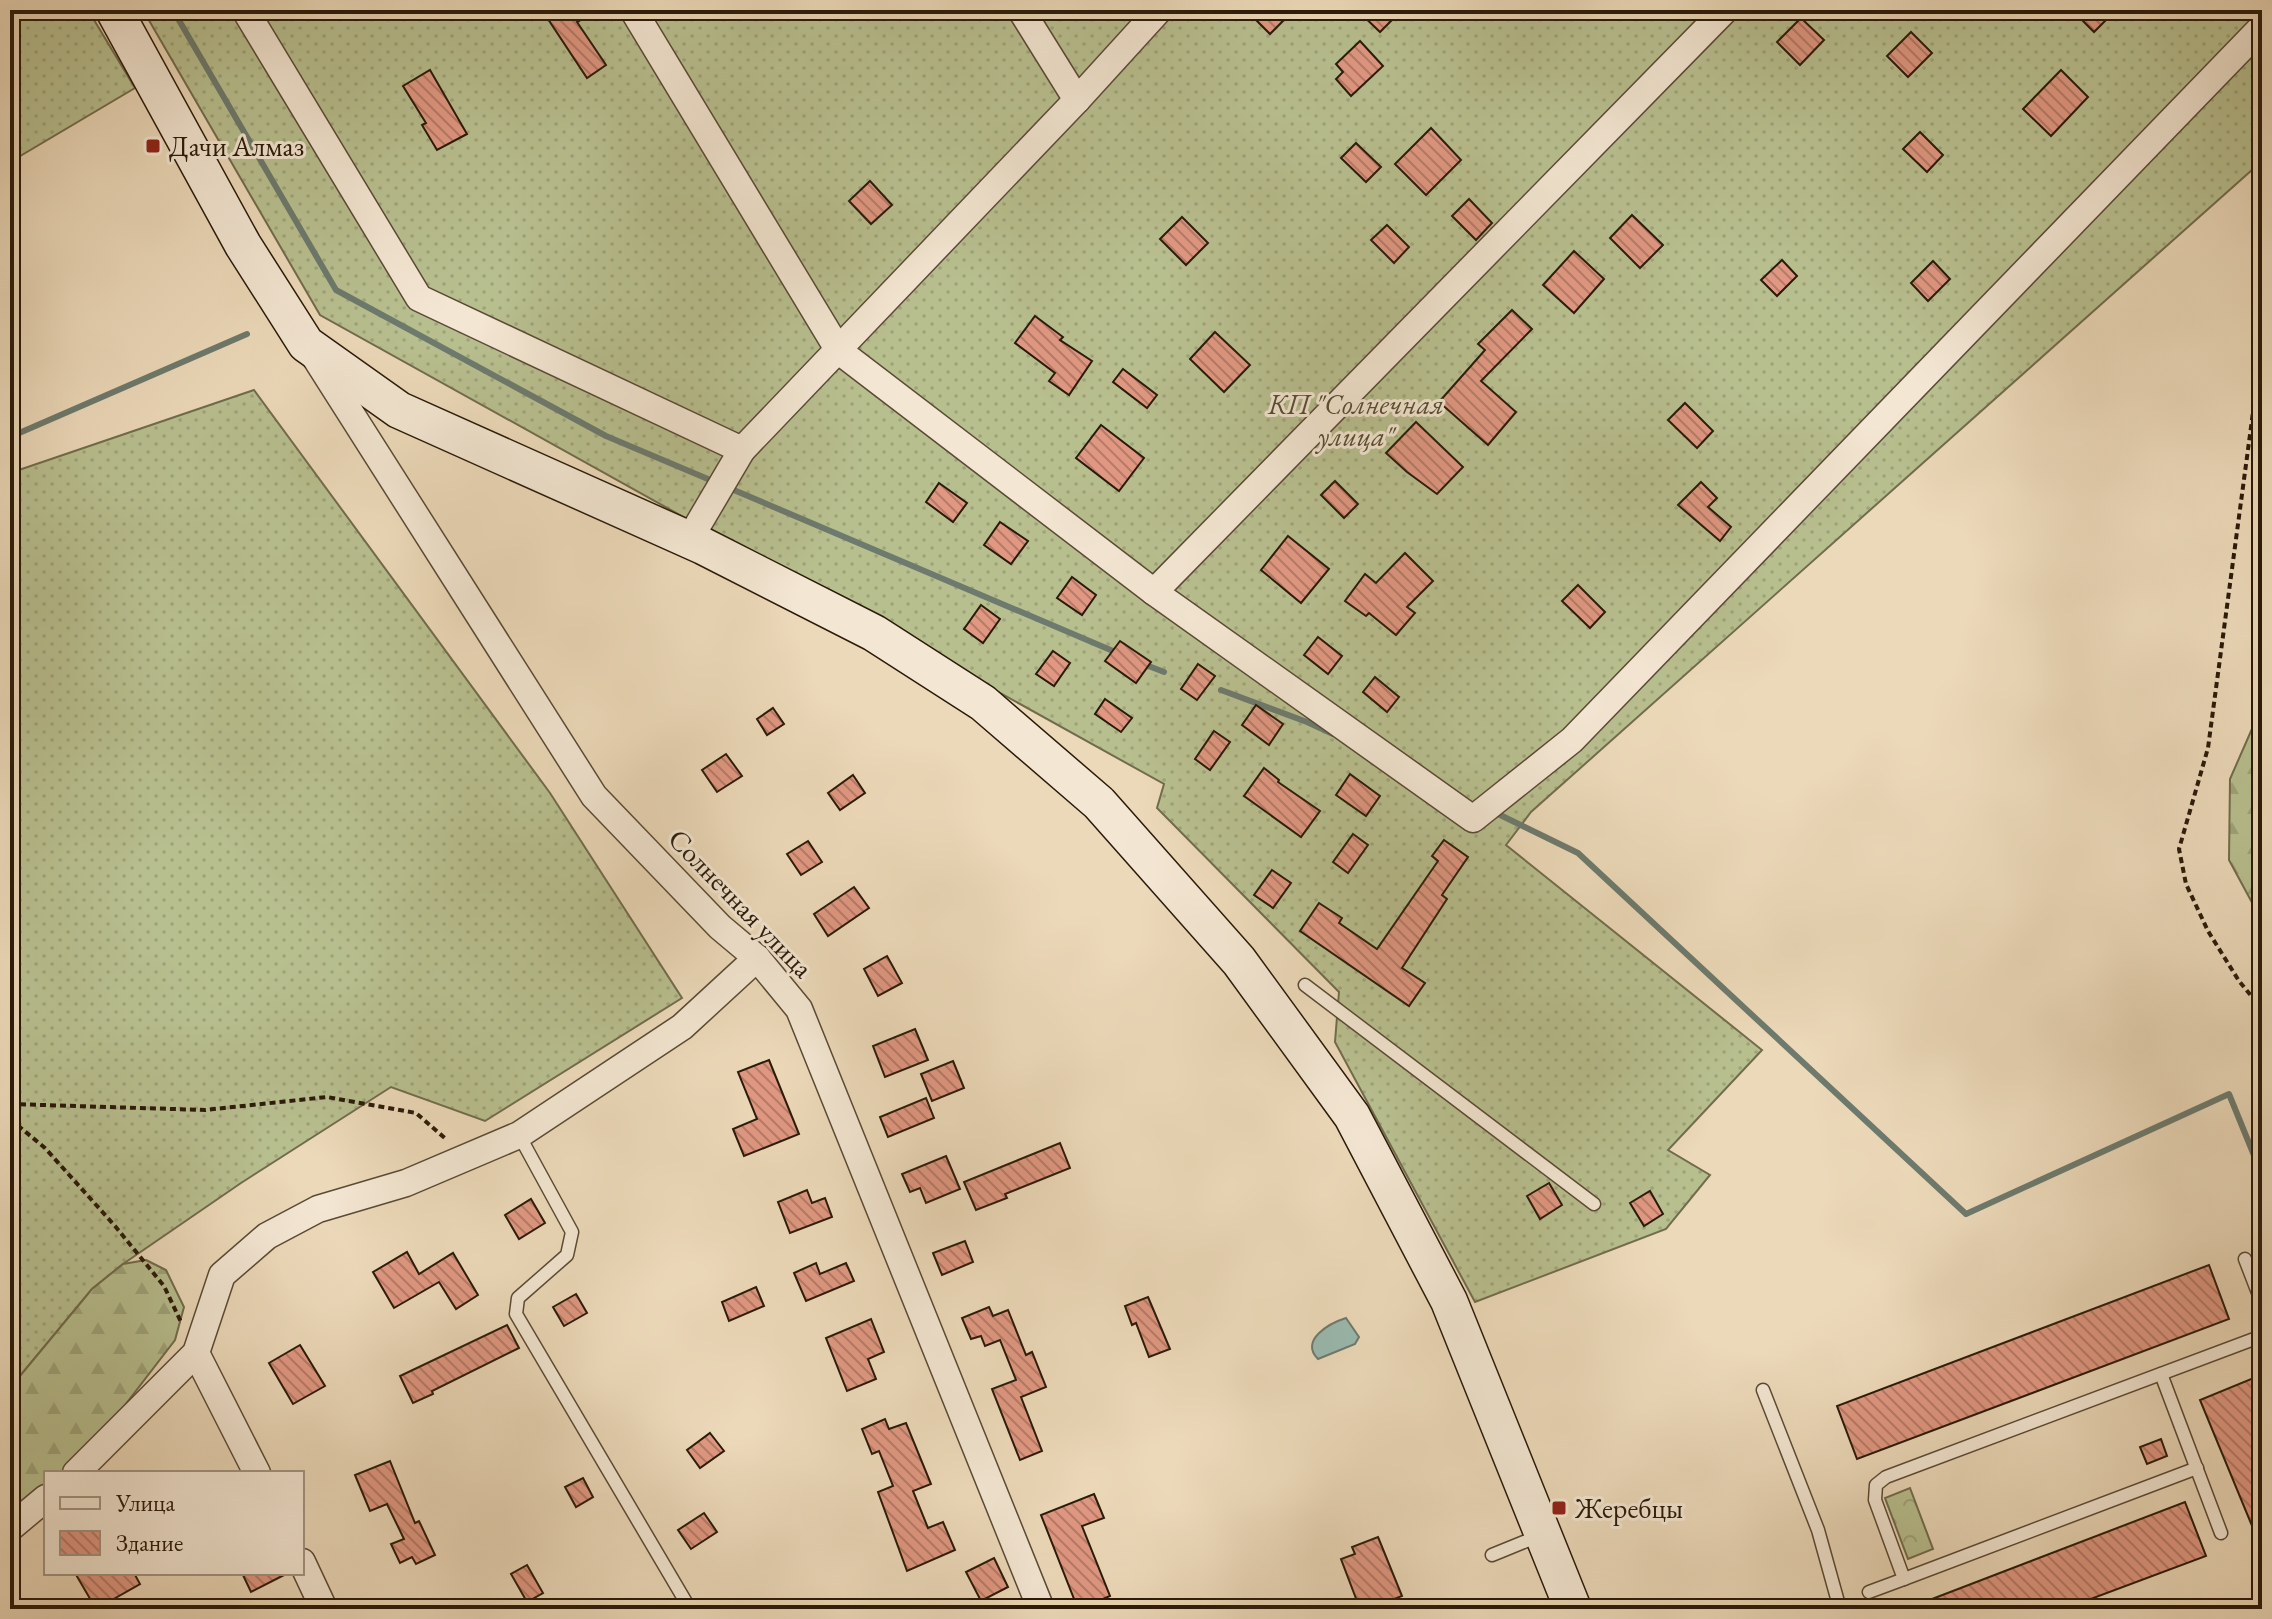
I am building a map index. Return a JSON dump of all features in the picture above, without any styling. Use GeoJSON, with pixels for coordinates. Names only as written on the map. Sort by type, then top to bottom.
{"type":"FeatureCollection","features":[{"type":"Feature","properties":{"kind":"main road"},"geometry":{"type":"LineString","coordinates":[[114,10],[243,245],[306,344],[399,410],[689,540],[874,633],[983,703],[1099,803],[1239,961],[1352,1116],[1449,1301],[1573,1609]]}},
{"type":"Feature","properties":{"kind":"street"},"geometry":{"type":"LineString","coordinates":[[245,10],[419,298],[742,450]]}},
{"type":"Feature","properties":{"kind":"street"},"geometry":{"type":"LineString","coordinates":[[633,10],[839,351],[1154,592],[1473,819],[1572,740],[2262,27]]}},
{"type":"Feature","properties":{"kind":"street"},"geometry":{"type":"LineString","coordinates":[[1021,10],[1077,100]]}},
{"type":"Feature","properties":{"kind":"street"},"geometry":{"type":"LineString","coordinates":[[689,540],[742,450],[1159,10]]}},
{"type":"Feature","properties":{"kind":"street"},"geometry":{"type":"LineString","coordinates":[[1154,592],[1725,10]]}},
{"type":"Feature","properties":{"kind":"street","name":"Солнечная улица"},"geometry":{"type":"LineString","coordinates":[[306,344],[594,796],[720,927],[757,958],[799,1009],[1041,1609]]}},
{"type":"Feature","properties":{"kind":"street"},"geometry":{"type":"LineString","coordinates":[[363,435],[399,410]]}},
{"type":"Feature","properties":{"kind":"street"},"geometry":{"type":"LineString","coordinates":[[78,1471],[196,1353],[222,1275],[267,1236],[318,1209],[406,1183],[519,1135],[682,1027],[757,958]]}},
{"type":"Feature","properties":{"kind":"street"},"geometry":{"type":"LineString","coordinates":[[196,1353],[256,1471]]}},
{"type":"Feature","properties":{"kind":"street"},"geometry":{"type":"LineString","coordinates":[[10,1528],[44,1500]]}},
{"type":"Feature","properties":{"kind":"street"},"geometry":{"type":"LineString","coordinates":[[304,1566],[324,1609]]}},
{"type":"Feature","properties":{"kind":"lane"},"geometry":{"type":"LineString","coordinates":[[1305,985],[1594,1204]]}},
{"type":"Feature","properties":{"kind":"lane"},"geometry":{"type":"LineString","coordinates":[[519,1135],[572,1232],[567,1255],[518,1298],[516,1314],[690,1609]]}},
{"type":"Feature","properties":{"kind":"lane"},"geometry":{"type":"LineString","coordinates":[[2245,1259],[2262,1303]]}},
{"type":"Feature","properties":{"kind":"lane"},"geometry":{"type":"LineString","coordinates":[[1904,1579],[1875,1500],[1876,1485],[1886,1477],[2262,1336]]}},
{"type":"Feature","properties":{"kind":"lane"},"geometry":{"type":"LineString","coordinates":[[2161,1374],[2221,1533]]}},
{"type":"Feature","properties":{"kind":"lane"},"geometry":{"type":"LineString","coordinates":[[1763,1390],[1818,1530],[1840,1609]]}},
{"type":"Feature","properties":{"kind":"lane"},"geometry":{"type":"LineString","coordinates":[[1869,1592],[2197,1468]]}},
{"type":"Feature","properties":{"kind":"lane"},"geometry":{"type":"LineString","coordinates":[[1492,1555],[1543,1535]]}},
{"type":"Feature","properties":{"kind":"path"},"geometry":{"type":"LineString","coordinates":[[2262,345],[2208,748],[2179,849],[2186,884],[2208,931],[2239,981],[2262,1009]]}},
{"type":"Feature","properties":{"kind":"path"},"geometry":{"type":"LineString","coordinates":[[10,1104],[205,1110],[327,1097],[416,1113],[467,1157]]}},
{"type":"Feature","properties":{"kind":"path"},"geometry":{"type":"LineString","coordinates":[[10,1119],[45,1148],[164,1286],[196,1353]]}},
{"type":"Feature","properties":{"kind":"green space"},"geometry":{"type":"Polygon","coordinates":[[[10,10],[88,10],[135,88],[10,162],[10,10]]]}},
{"type":"Feature","properties":{"kind":"green space","name":"КП \"Солнечная улица\""},"geometry":{"type":"Polygon","coordinates":[[[143,10],[2262,10],[2262,161],[1531,812],[1506,845],[1762,1050],[1668,1150],[1710,1175],[1666,1229],[1475,1302],[1335,1042],[1339,992],[1157,808],[1164,784],[320,315],[143,10]]]}},
{"type":"Feature","properties":{"kind":"green space"},"geometry":{"type":"Polygon","coordinates":[[[254,390],[550,793],[682,998],[485,1121],[391,1087],[241,1183],[123,1264],[92,1289],[10,1388],[10,473],[254,390]]]}},
{"type":"Feature","properties":{"kind":"green space"},"geometry":{"type":"Polygon","coordinates":[[[2262,706],[2262,921],[2229,860],[2230,779],[2262,706]]]}},
{"type":"Feature","properties":{"kind":"green space"},"geometry":{"type":"Polygon","coordinates":[[[146,1260],[166,1270],[184,1307],[175,1340],[85,1457],[67,1471],[44,1471],[44,1490],[10,1517],[10,1388],[92,1289],[123,1264],[146,1260]]]}},
{"type":"Feature","properties":{"kind":"green space"},"geometry":{"type":"Polygon","coordinates":[[[1910,1488],[1933,1549],[1908,1559],[1885,1498],[1910,1488]]]}},
{"type":"Feature","properties":{"kind":"water"},"geometry":{"type":"Polygon","coordinates":[[[1346,1318],[1359,1337],[1355,1344],[1318,1359],[1313,1352],[1314,1339],[1325,1328],[1346,1318]]]}},
{"type":"Feature","properties":{"kind":"building"},"geometry":{"type":"Polygon","coordinates":[[[542,10],[573,10],[577,22],[606,65],[587,78],[542,10]]]}},
{"type":"Feature","properties":{"kind":"building"},"geometry":{"type":"Polygon","coordinates":[[[1246,10],[1278,10],[1286,18],[1270,34],[1246,10]]]}},
{"type":"Feature","properties":{"kind":"building"},"geometry":{"type":"Polygon","coordinates":[[[1357,10],[1402,10],[1380,32],[1357,10]]]}},
{"type":"Feature","properties":{"kind":"building"},"geometry":{"type":"Polygon","coordinates":[[[2072,10],[2116,10],[2094,32],[2072,10]]]}},
{"type":"Feature","properties":{"kind":"building"},"geometry":{"type":"Polygon","coordinates":[[[1801,18],[1824,40],[1800,65],[1777,42],[1801,18]]]}},
{"type":"Feature","properties":{"kind":"building"},"geometry":{"type":"Polygon","coordinates":[[[1911,32],[1932,53],[1908,77],[1887,56],[1911,32]]]}},
{"type":"Feature","properties":{"kind":"building"},"geometry":{"type":"Polygon","coordinates":[[[1360,41],[1383,66],[1351,96],[1336,79],[1343,72],[1336,64],[1360,41]]]}},
{"type":"Feature","properties":{"kind":"building"},"geometry":{"type":"Polygon","coordinates":[[[430,70],[467,134],[437,150],[422,125],[426,123],[403,86],[430,70]]]}},
{"type":"Feature","properties":{"kind":"building"},"geometry":{"type":"Polygon","coordinates":[[[2061,70],[2088,97],[2051,136],[2023,109],[2061,70]]]}},
{"type":"Feature","properties":{"kind":"building"},"geometry":{"type":"Polygon","coordinates":[[[1431,128],[1461,160],[1426,195],[1395,164],[1431,128]]]}},
{"type":"Feature","properties":{"kind":"building"},"geometry":{"type":"Polygon","coordinates":[[[1920,132],[1943,155],[1927,172],[1903,149],[1920,132]]]}},
{"type":"Feature","properties":{"kind":"building"},"geometry":{"type":"Polygon","coordinates":[[[1356,143],[1381,167],[1366,182],[1341,158],[1356,143]]]}},
{"type":"Feature","properties":{"kind":"building"},"geometry":{"type":"Polygon","coordinates":[[[870,181],[892,205],[871,224],[849,201],[870,181]]]}},
{"type":"Feature","properties":{"kind":"building"},"geometry":{"type":"Polygon","coordinates":[[[1469,199],[1492,223],[1476,240],[1452,216],[1469,199]]]}},
{"type":"Feature","properties":{"kind":"building"},"geometry":{"type":"Polygon","coordinates":[[[1632,215],[1663,245],[1640,268],[1610,238],[1632,215]]]}},
{"type":"Feature","properties":{"kind":"building"},"geometry":{"type":"Polygon","coordinates":[[[1182,217],[1208,243],[1186,265],[1160,239],[1182,217]]]}},
{"type":"Feature","properties":{"kind":"building"},"geometry":{"type":"Polygon","coordinates":[[[1387,225],[1409,247],[1394,263],[1371,240],[1387,225]]]}},
{"type":"Feature","properties":{"kind":"building"},"geometry":{"type":"Polygon","coordinates":[[[1574,251],[1604,279],[1574,313],[1543,285],[1574,251]]]}},
{"type":"Feature","properties":{"kind":"building"},"geometry":{"type":"Polygon","coordinates":[[[1782,260],[1797,276],[1777,296],[1761,280],[1782,260]]]}},
{"type":"Feature","properties":{"kind":"building"},"geometry":{"type":"Polygon","coordinates":[[[1933,261],[1950,279],[1928,301],[1911,283],[1933,261]]]}},
{"type":"Feature","properties":{"kind":"building"},"geometry":{"type":"Polygon","coordinates":[[[1512,310],[1532,329],[1481,381],[1516,412],[1488,445],[1439,402],[1485,350],[1478,344],[1512,310]]]}},
{"type":"Feature","properties":{"kind":"building"},"geometry":{"type":"Polygon","coordinates":[[[1035,316],[1063,337],[1060,340],[1092,361],[1069,395],[1049,381],[1055,373],[1015,343],[1035,316]]]}},
{"type":"Feature","properties":{"kind":"building"},"geometry":{"type":"Polygon","coordinates":[[[1215,332],[1250,365],[1224,392],[1190,359],[1215,332]]]}},
{"type":"Feature","properties":{"kind":"building"},"geometry":{"type":"Polygon","coordinates":[[[1123,369],[1157,395],[1147,408],[1113,382],[1123,369]]]}},
{"type":"Feature","properties":{"kind":"building"},"geometry":{"type":"Polygon","coordinates":[[[1685,403],[1713,431],[1697,448],[1668,420],[1685,403]]]}},
{"type":"Feature","properties":{"kind":"building"},"geometry":{"type":"Polygon","coordinates":[[[1416,422],[1463,467],[1437,494],[1386,453],[1416,422]]]}},
{"type":"Feature","properties":{"kind":"building"},"geometry":{"type":"Polygon","coordinates":[[[1101,425],[1144,458],[1119,491],[1076,458],[1101,425]]]}},
{"type":"Feature","properties":{"kind":"building"},"geometry":{"type":"Polygon","coordinates":[[[1335,481],[1358,504],[1344,518],[1321,495],[1335,481]]]}},
{"type":"Feature","properties":{"kind":"building"},"geometry":{"type":"Polygon","coordinates":[[[1701,482],[1717,498],[1708,507],[1731,527],[1720,541],[1678,505],[1701,482]]]}},
{"type":"Feature","properties":{"kind":"building"},"geometry":{"type":"Polygon","coordinates":[[[939,483],[967,503],[953,522],[926,502],[939,483]]]}},
{"type":"Feature","properties":{"kind":"building"},"geometry":{"type":"Polygon","coordinates":[[[1000,522],[1028,541],[1011,564],[984,545],[1000,522]]]}},
{"type":"Feature","properties":{"kind":"building"},"geometry":{"type":"Polygon","coordinates":[[[1288,536],[1329,569],[1301,603],[1261,570],[1288,536]]]}},
{"type":"Feature","properties":{"kind":"building"},"geometry":{"type":"Polygon","coordinates":[[[1405,553],[1433,581],[1407,607],[1415,613],[1396,635],[1369,613],[1366,616],[1345,601],[1365,574],[1376,583],[1405,553]]]}},
{"type":"Feature","properties":{"kind":"building"},"geometry":{"type":"Polygon","coordinates":[[[1072,577],[1096,595],[1082,615],[1057,598],[1072,577]]]}},
{"type":"Feature","properties":{"kind":"building"},"geometry":{"type":"Polygon","coordinates":[[[1578,585],[1605,612],[1590,628],[1562,601],[1578,585]]]}},
{"type":"Feature","properties":{"kind":"building"},"geometry":{"type":"Polygon","coordinates":[[[981,605],[1000,619],[983,643],[964,629],[981,605]]]}},
{"type":"Feature","properties":{"kind":"building"},"geometry":{"type":"Polygon","coordinates":[[[1318,637],[1342,656],[1328,674],[1304,655],[1318,637]]]}},
{"type":"Feature","properties":{"kind":"building"},"geometry":{"type":"Polygon","coordinates":[[[1120,641],[1151,662],[1136,683],[1105,661],[1120,641]]]}},
{"type":"Feature","properties":{"kind":"building"},"geometry":{"type":"Polygon","coordinates":[[[1053,651],[1070,663],[1054,686],[1036,674],[1053,651]]]}},
{"type":"Feature","properties":{"kind":"building"},"geometry":{"type":"Polygon","coordinates":[[[1198,664],[1215,676],[1197,700],[1181,689],[1198,664]]]}},
{"type":"Feature","properties":{"kind":"building"},"geometry":{"type":"Polygon","coordinates":[[[1375,677],[1399,697],[1387,712],[1363,692],[1375,677]]]}},
{"type":"Feature","properties":{"kind":"building"},"geometry":{"type":"Polygon","coordinates":[[[1105,699],[1132,718],[1121,732],[1095,714],[1105,699]]]}},
{"type":"Feature","properties":{"kind":"building"},"geometry":{"type":"Polygon","coordinates":[[[1256,705],[1283,724],[1269,745],[1242,725],[1256,705]]]}},
{"type":"Feature","properties":{"kind":"building"},"geometry":{"type":"Polygon","coordinates":[[[773,708],[784,724],[767,735],[757,719],[773,708]]]}},
{"type":"Feature","properties":{"kind":"building"},"geometry":{"type":"Polygon","coordinates":[[[1214,731],[1230,742],[1210,770],[1195,759],[1214,731]]]}},
{"type":"Feature","properties":{"kind":"building"},"geometry":{"type":"Polygon","coordinates":[[[726,754],[742,776],[717,792],[702,770],[726,754]]]}},
{"type":"Feature","properties":{"kind":"building"},"geometry":{"type":"Polygon","coordinates":[[[1264,768],[1278,782],[1320,811],[1301,837],[1244,796],[1264,768]]]}},
{"type":"Feature","properties":{"kind":"building"},"geometry":{"type":"Polygon","coordinates":[[[1350,774],[1380,796],[1366,816],[1336,795],[1350,774]]]}},
{"type":"Feature","properties":{"kind":"building"},"geometry":{"type":"Polygon","coordinates":[[[853,775],[865,793],[840,810],[828,793],[853,775]]]}},
{"type":"Feature","properties":{"kind":"building"},"geometry":{"type":"Polygon","coordinates":[[[1353,834],[1368,845],[1348,873],[1333,862],[1353,834]]]}},
{"type":"Feature","properties":{"kind":"building"},"geometry":{"type":"Polygon","coordinates":[[[1444,840],[1468,857],[1442,895],[1447,899],[1402,968],[1425,983],[1409,1006],[1300,931],[1319,903],[1342,918],[1339,923],[1377,949],[1438,861],[1432,856],[1444,840]]]}},
{"type":"Feature","properties":{"kind":"building"},"geometry":{"type":"Polygon","coordinates":[[[808,841],[822,862],[801,875],[787,854],[808,841]]]}},
{"type":"Feature","properties":{"kind":"building"},"geometry":{"type":"Polygon","coordinates":[[[1272,870],[1291,883],[1273,908],[1254,895],[1272,870]]]}},
{"type":"Feature","properties":{"kind":"building"},"geometry":{"type":"Polygon","coordinates":[[[854,887],[869,908],[828,936],[814,914],[854,887]]]}},
{"type":"Feature","properties":{"kind":"building"},"geometry":{"type":"Polygon","coordinates":[[[887,956],[902,983],[878,996],[864,969],[887,956]]]}},
{"type":"Feature","properties":{"kind":"building"},"geometry":{"type":"Polygon","coordinates":[[[915,1029],[928,1060],[885,1077],[873,1046],[915,1029]]]}},
{"type":"Feature","properties":{"kind":"building"},"geometry":{"type":"Polygon","coordinates":[[[769,1060],[799,1134],[744,1156],[733,1129],[757,1119],[738,1072],[769,1060]]]}},
{"type":"Feature","properties":{"kind":"building"},"geometry":{"type":"Polygon","coordinates":[[[953,1061],[964,1088],[932,1101],[921,1074],[953,1061]]]}},
{"type":"Feature","properties":{"kind":"building"},"geometry":{"type":"Polygon","coordinates":[[[926,1098],[934,1118],[888,1137],[880,1117],[926,1098]]]}},
{"type":"Feature","properties":{"kind":"building"},"geometry":{"type":"Polygon","coordinates":[[[1060,1143],[1070,1168],[1005,1194],[1007,1198],[976,1210],[964,1182],[1060,1143]]]}},
{"type":"Feature","properties":{"kind":"building"},"geometry":{"type":"Polygon","coordinates":[[[946,1156],[960,1189],[926,1203],[920,1188],[910,1192],[902,1174],[946,1156]]]}},
{"type":"Feature","properties":{"kind":"building"},"geometry":{"type":"Polygon","coordinates":[[[1549,1183],[1562,1205],[1540,1219],[1527,1196],[1549,1183]]]}},
{"type":"Feature","properties":{"kind":"building"},"geometry":{"type":"Polygon","coordinates":[[[807,1190],[812,1203],[825,1198],[832,1217],[790,1233],[778,1202],[807,1190]]]}},
{"type":"Feature","properties":{"kind":"building"},"geometry":{"type":"Polygon","coordinates":[[[1650,1191],[1663,1214],[1644,1226],[1630,1203],[1650,1191]]]}},
{"type":"Feature","properties":{"kind":"building"},"geometry":{"type":"Polygon","coordinates":[[[531,1199],[545,1223],[519,1239],[505,1215],[531,1199]]]}},
{"type":"Feature","properties":{"kind":"building"},"geometry":{"type":"Polygon","coordinates":[[[965,1241],[973,1262],[942,1275],[933,1253],[965,1241]]]}},
{"type":"Feature","properties":{"kind":"building"},"geometry":{"type":"Polygon","coordinates":[[[407,1252],[419,1274],[453,1253],[478,1295],[456,1309],[439,1282],[394,1308],[373,1272],[407,1252]]]}},
{"type":"Feature","properties":{"kind":"building"},"geometry":{"type":"Polygon","coordinates":[[[816,1263],[820,1274],[846,1263],[854,1281],[806,1301],[794,1273],[816,1263]]]}},
{"type":"Feature","properties":{"kind":"building"},"geometry":{"type":"Polygon","coordinates":[[[2209,1265],[2229,1319],[1857,1459],[1837,1406],[2209,1265]]]}},
{"type":"Feature","properties":{"kind":"building"},"geometry":{"type":"Polygon","coordinates":[[[756,1287],[764,1306],[729,1321],[722,1302],[756,1287]]]}},
{"type":"Feature","properties":{"kind":"building"},"geometry":{"type":"Polygon","coordinates":[[[576,1294],[587,1313],[564,1326],[553,1307],[576,1294]]]}},
{"type":"Feature","properties":{"kind":"building"},"geometry":{"type":"Polygon","coordinates":[[[1148,1297],[1170,1349],[1149,1357],[1136,1323],[1132,1325],[1125,1306],[1148,1297]]]}},
{"type":"Feature","properties":{"kind":"building"},"geometry":{"type":"Polygon","coordinates":[[[989,1307],[993,1316],[1008,1310],[1026,1355],[1032,1352],[1046,1387],[1021,1397],[1042,1451],[1020,1460],[992,1389],[1016,1380],[1000,1340],[985,1346],[981,1336],[971,1339],[962,1318],[989,1307]]]}},
{"type":"Feature","properties":{"kind":"building"},"geometry":{"type":"Polygon","coordinates":[[[871,1319],[884,1352],[868,1359],[876,1379],[847,1391],[826,1338],[871,1319]]]}},
{"type":"Feature","properties":{"kind":"building"},"geometry":{"type":"Polygon","coordinates":[[[507,1325],[519,1348],[413,1403],[400,1376],[507,1325]]]}},
{"type":"Feature","properties":{"kind":"building"},"geometry":{"type":"Polygon","coordinates":[[[300,1345],[325,1386],[293,1404],[269,1363],[300,1345]]]}},
{"type":"Feature","properties":{"kind":"building"},"geometry":{"type":"Polygon","coordinates":[[[2256,1377],[2262,1392],[2262,1550],[2200,1400],[2256,1377]]]}},
{"type":"Feature","properties":{"kind":"building"},"geometry":{"type":"Polygon","coordinates":[[[885,1419],[889,1429],[906,1423],[931,1484],[913,1491],[928,1528],[943,1522],[955,1550],[907,1571],[878,1492],[893,1486],[879,1451],[872,1454],[862,1429],[885,1419]]]}},
{"type":"Feature","properties":{"kind":"building"},"geometry":{"type":"Polygon","coordinates":[[[710,1433],[724,1451],[700,1468],[687,1450],[710,1433]]]}},
{"type":"Feature","properties":{"kind":"building"},"geometry":{"type":"Polygon","coordinates":[[[2161,1439],[2167,1456],[2147,1464],[2140,1447],[2161,1439]]]}},
{"type":"Feature","properties":{"kind":"building"},"geometry":{"type":"Polygon","coordinates":[[[390,1461],[415,1523],[419,1521],[435,1555],[416,1564],[412,1557],[400,1563],[391,1544],[404,1539],[387,1504],[370,1511],[355,1475],[390,1461]]]}},
{"type":"Feature","properties":{"kind":"building"},"geometry":{"type":"Polygon","coordinates":[[[583,1478],[593,1497],[576,1507],[565,1487],[583,1478]]]}},
{"type":"Feature","properties":{"kind":"building"},"geometry":{"type":"Polygon","coordinates":[[[1094,1494],[1104,1518],[1082,1526],[1110,1596],[1096,1602],[1099,1609],[1078,1609],[1041,1515],[1094,1494]]]}},
{"type":"Feature","properties":{"kind":"building"},"geometry":{"type":"Polygon","coordinates":[[[2185,1502],[2206,1556],[2064,1609],[1906,1609],[2185,1502]]]}},
{"type":"Feature","properties":{"kind":"building"},"geometry":{"type":"Polygon","coordinates":[[[704,1513],[717,1532],[691,1549],[678,1530],[704,1513]]]}},
{"type":"Feature","properties":{"kind":"building"},"geometry":{"type":"Polygon","coordinates":[[[1378,1537],[1402,1596],[1369,1609],[1360,1609],[1341,1559],[1355,1554],[1352,1547],[1378,1537]]]}},
{"type":"Feature","properties":{"kind":"building"},"geometry":{"type":"Polygon","coordinates":[[[994,1558],[1008,1587],[981,1601],[966,1572],[994,1558]]]}},
{"type":"Feature","properties":{"kind":"building"},"geometry":{"type":"Polygon","coordinates":[[[527,1565],[543,1593],[527,1602],[511,1574],[527,1565]]]}},
{"type":"Feature","properties":{"kind":"building"},"geometry":{"type":"Polygon","coordinates":[[[76,1575],[135,1575],[140,1584],[96,1609],[76,1575]]]}},
{"type":"Feature","properties":{"kind":"building"},"geometry":{"type":"Polygon","coordinates":[[[243,1575],[284,1575],[251,1592],[243,1575]]]}},
{"type":"Feature","properties":{"kind":"waterway"},"geometry":{"type":"LineString","coordinates":[[173,10],[336,290],[606,436],[715,482]]}},
{"type":"Feature","properties":{"kind":"waterway"},"geometry":{"type":"LineString","coordinates":[[10,437],[247,334]]}},
{"type":"Feature","properties":{"kind":"waterway"},"geometry":{"type":"LineString","coordinates":[[729,488],[1120,654]]}},
{"type":"Feature","properties":{"kind":"waterway"},"geometry":{"type":"LineString","coordinates":[[1141,663],[1164,672]]}},
{"type":"Feature","properties":{"kind":"waterway"},"geometry":{"type":"LineString","coordinates":[[1221,690],[1333,734]]}},
{"type":"Feature","properties":{"kind":"waterway"},"geometry":{"type":"LineString","coordinates":[[1494,812],[1578,853],[1966,1214],[2229,1094],[2262,1175]]}},
{"type":"Feature","properties":{"kind":"place","name":"Дачи Алмаз"},"geometry":{"type":"Point","coordinates":[153,146]}},
{"type":"Feature","properties":{"kind":"place","name":"Жеребцы"},"geometry":{"type":"Point","coordinates":[1559,1508]}}]}
